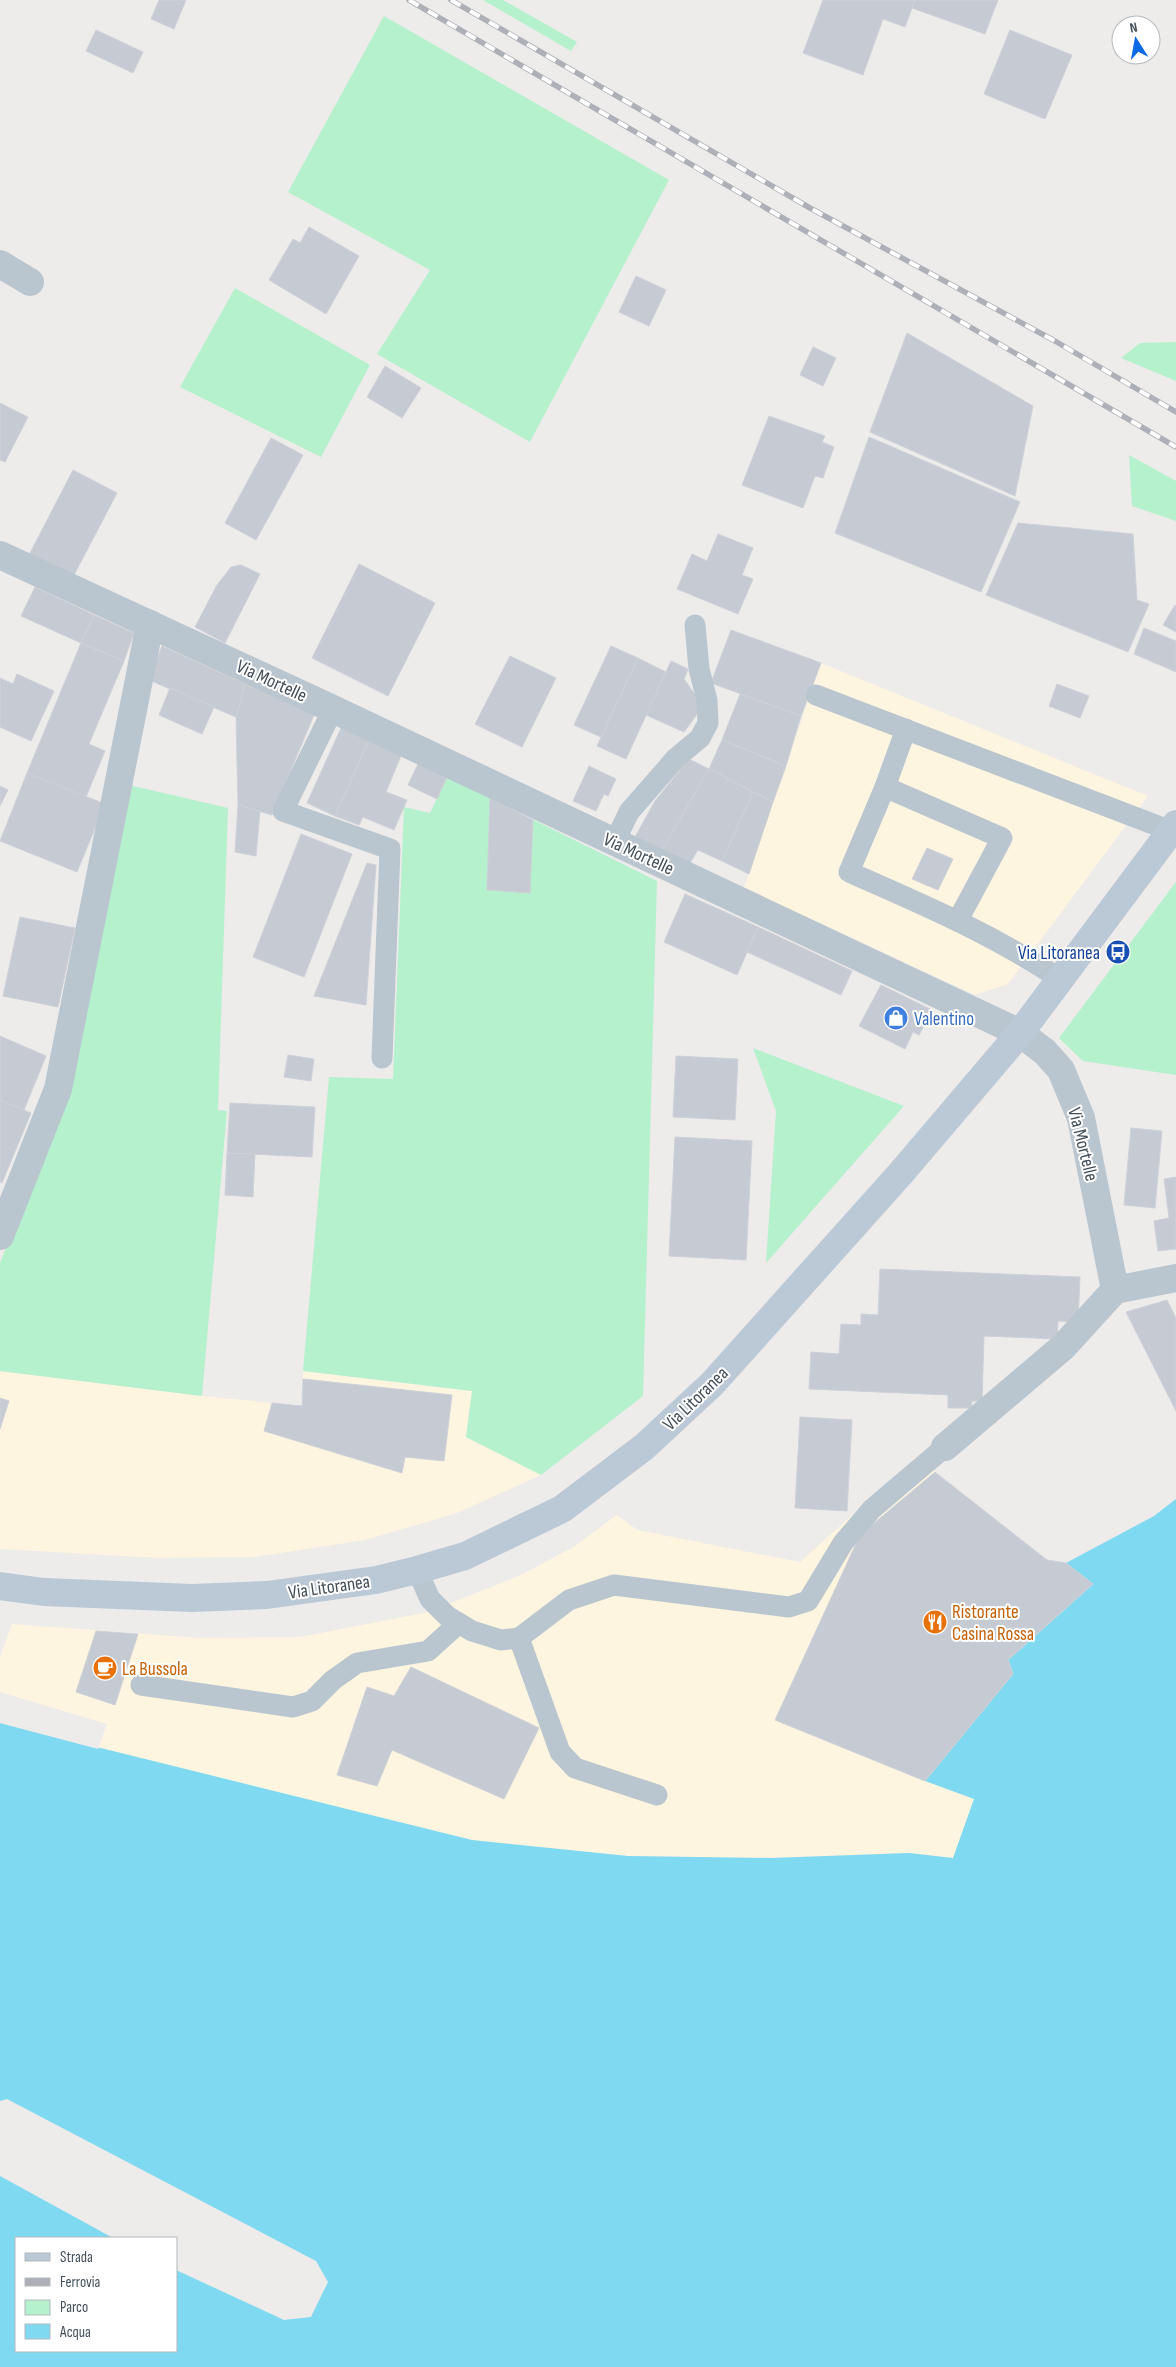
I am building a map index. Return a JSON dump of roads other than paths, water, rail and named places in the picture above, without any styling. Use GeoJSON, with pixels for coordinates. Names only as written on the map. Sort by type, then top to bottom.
{"type":"FeatureCollection","features":[{"type":"Feature","properties":{"kind":"street"},"geometry":{"type":"LineString","coordinates":[[0,264],[30,282]]}},
{"type":"Feature","properties":{"kind":"street","name":"Via Mortelle"},"geometry":{"type":"LineString","coordinates":[[0,555],[615,841],[1020,1033],[1045,1052],[1061,1070],[1081,1118],[1116,1290]]}},
{"type":"Feature","properties":{"kind":"street"},"geometry":{"type":"LineString","coordinates":[[0,1236],[58,1089],[150,624]]}},
{"type":"Feature","properties":{"kind":"street","name":"Via Litoranea"},"geometry":{"type":"LineString","coordinates":[[0,1586],[44,1592],[192,1598],[267,1595],[376,1580],[417,1570],[465,1556],[562,1509],[644,1447],[712,1384],[907,1166],[1020,1033],[1173,827]]}},
{"type":"Feature","properties":{"kind":"street"},"geometry":{"type":"LineString","coordinates":[[945,1447],[1064,1348],[1116,1290],[1176,1278]]}},
{"type":"Feature","properties":{"kind":"lane"},"geometry":{"type":"LineString","coordinates":[[615,841],[630,812],[676,758],[700,738],[708,723],[707,700],[699,669],[695,625]]}},
{"type":"Feature","properties":{"kind":"lane"},"geometry":{"type":"LineString","coordinates":[[816,695],[1173,827]]}},
{"type":"Feature","properties":{"kind":"lane"},"geometry":{"type":"LineString","coordinates":[[333,709],[283,811],[390,850],[382,1058]]}},
{"type":"Feature","properties":{"kind":"lane"},"geometry":{"type":"LineString","coordinates":[[906,729],[885,787],[849,872],[958,920],[1025,956],[1061,980]]}},
{"type":"Feature","properties":{"kind":"lane"},"geometry":{"type":"LineString","coordinates":[[885,787],[1002,838],[958,920]]}},
{"type":"Feature","properties":{"kind":"lane"},"geometry":{"type":"LineString","coordinates":[[417,1570],[430,1599],[447,1616],[472,1631],[501,1640],[519,1638],[568,1600],[614,1585],[789,1607],[808,1601],[843,1543],[872,1509],[945,1447]]}},
{"type":"Feature","properties":{"kind":"lane"},"geometry":{"type":"LineString","coordinates":[[140,1685],[293,1707],[312,1701],[333,1680],[356,1663],[428,1651],[459,1623]]}},
{"type":"Feature","properties":{"kind":"lane"},"geometry":{"type":"LineString","coordinates":[[519,1638],[560,1752],[575,1768],[657,1794]]}},
{"type":"Feature","properties":{"kind":"water"},"geometry":{"type":"Polygon","coordinates":[[[1176,1499],[1176,2367],[0,2367],[0,1723],[472,1840],[628,1856],[771,1858],[909,1853],[953,1858],[974,1799],[925,1781],[1013,1674],[1008,1660],[1093,1584],[1066,1563],[1154,1516],[1176,1499]]]}},
{"type":"Feature","properties":{"kind":"railway"},"geometry":{"type":"LineString","coordinates":[[409,0],[1176,447]]}},
{"type":"Feature","properties":{"kind":"railway"},"geometry":{"type":"LineString","coordinates":[[451,0],[810,208],[1055,341],[1176,412]]}},
{"type":"Feature","properties":{"kind":"place","name":"Via Litoranea"},"geometry":{"type":"Point","coordinates":[1118,952]}},
{"type":"Feature","properties":{"kind":"place","name":"Valentino"},"geometry":{"type":"Point","coordinates":[896,1018]}},
{"type":"Feature","properties":{"kind":"place","name":"Ristorante Casina Rossa"},"geometry":{"type":"Point","coordinates":[935,1622]}},
{"type":"Feature","properties":{"kind":"place","name":"La Bussola"},"geometry":{"type":"Point","coordinates":[105,1668]}}]}
